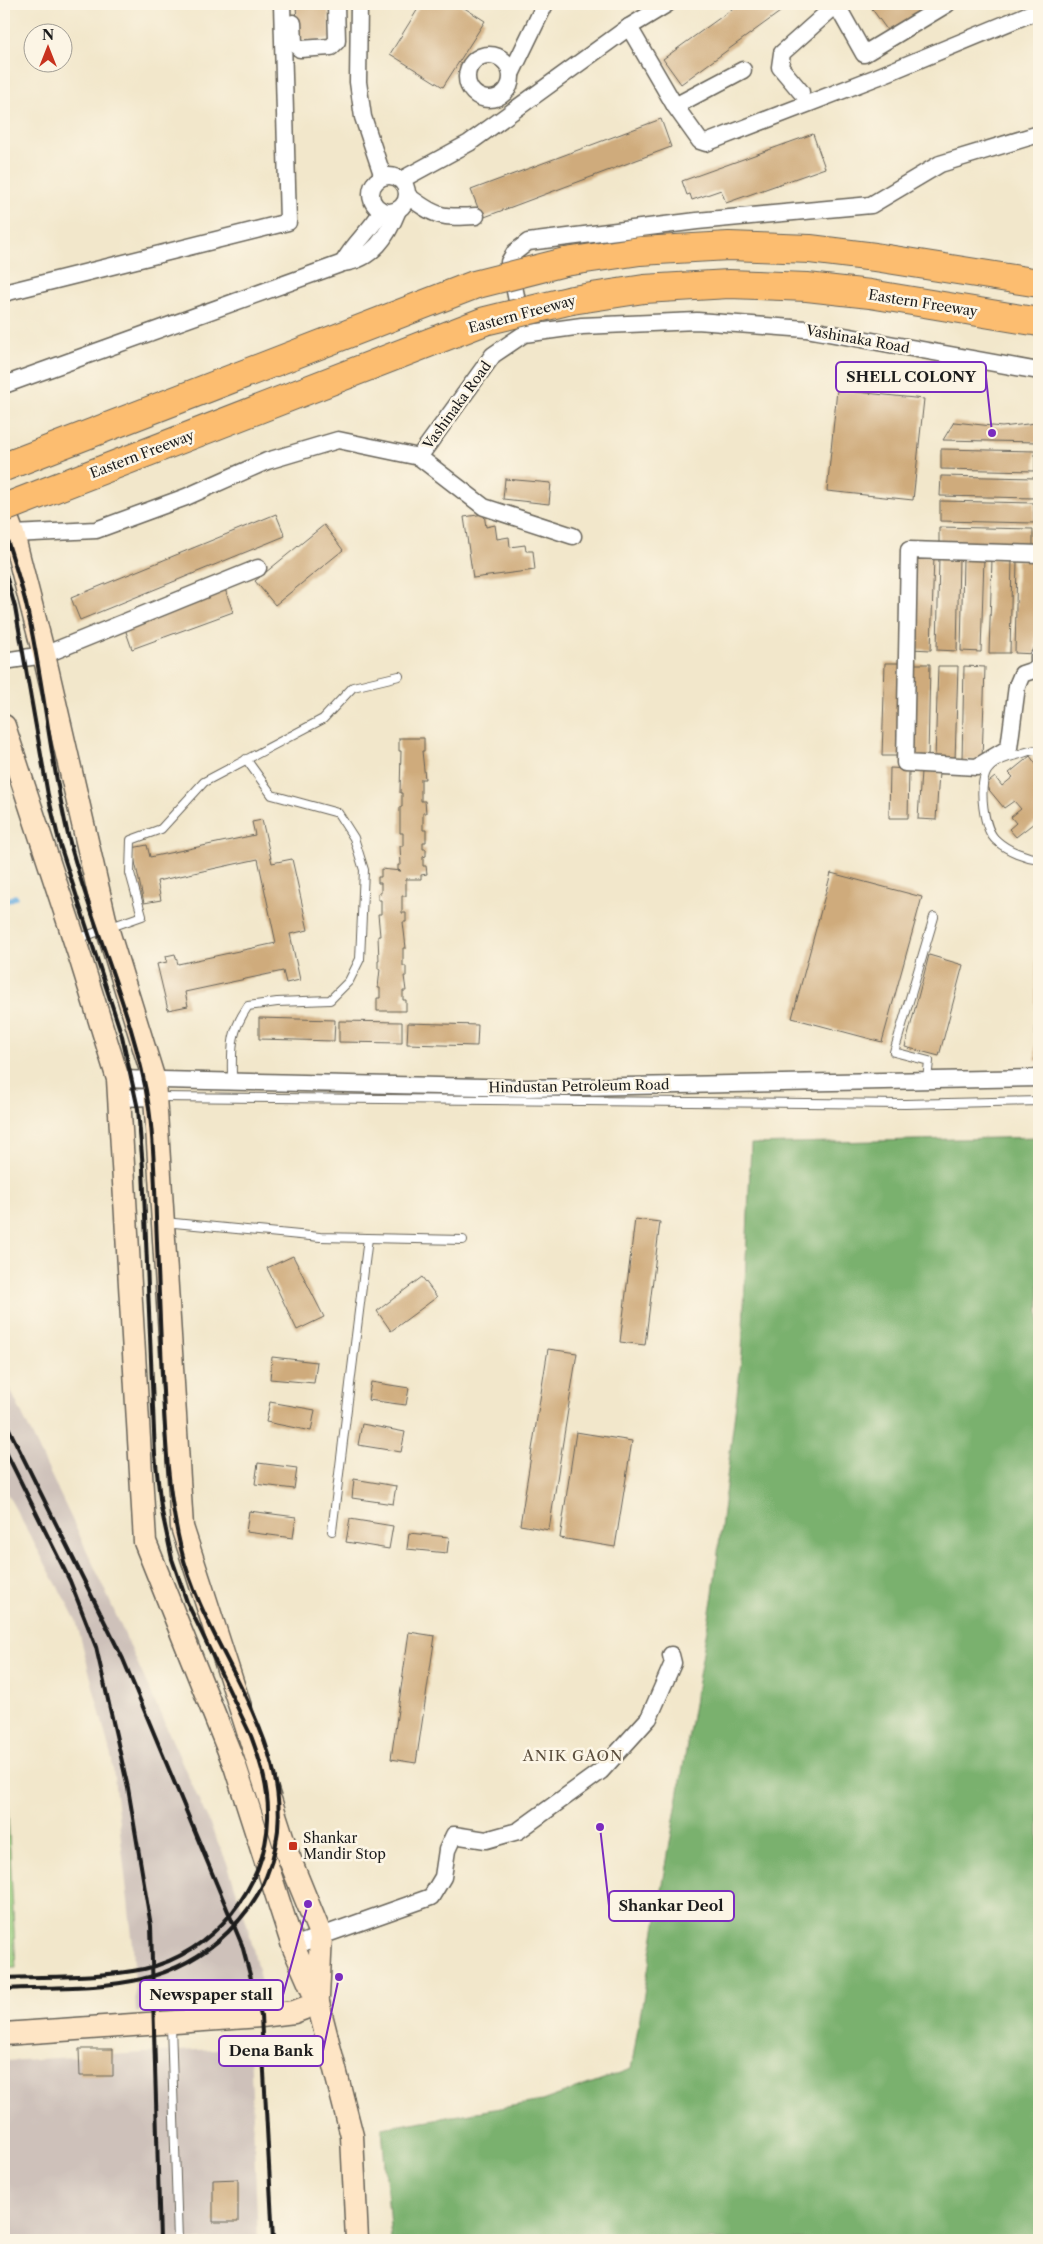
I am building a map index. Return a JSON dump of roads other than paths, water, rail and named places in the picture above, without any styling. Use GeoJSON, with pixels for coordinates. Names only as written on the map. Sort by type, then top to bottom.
{"type":"FeatureCollection","features":[{"type":"Feature","properties":{"kind":"highway"},"geometry":{"type":"LineString","coordinates":[[4,467],[474,285],[565,262],[640,251],[729,246],[810,249],[875,256],[1039,283]]}},
{"type":"Feature","properties":{"kind":"highway","name":"Eastern Freeway"},"geometry":{"type":"LineString","coordinates":[[4,509],[485,321],[572,300],[644,289],[710,286],[807,287],[870,294],[1039,322]]}},
{"type":"Feature","properties":{"kind":"main road"},"geometry":{"type":"LineString","coordinates":[[4,509],[8,535],[44,655],[107,928],[154,1088],[182,1527],[288,1856],[321,1936],[318,2002]]}},
{"type":"Feature","properties":{"kind":"main road"},"geometry":{"type":"LineString","coordinates":[[4,726],[74,940],[118,1088],[145,1542],[235,1766],[293,1946],[318,2002],[352,2136],[357,2240]]}},
{"type":"Feature","properties":{"kind":"main road"},"geometry":{"type":"LineString","coordinates":[[4,2034],[294,2012],[318,2002]]}},
{"type":"Feature","properties":{"kind":"street"},"geometry":{"type":"LineString","coordinates":[[4,293],[288,222],[282,4]]}},
{"type":"Feature","properties":{"kind":"street"},"geometry":{"type":"LineString","coordinates":[[292,4],[294,43],[300,49],[331,47],[335,44],[336,4]]}},
{"type":"Feature","properties":{"kind":"street"},"geometry":{"type":"LineString","coordinates":[[359,4],[358,82],[363,117],[383,177]]}},
{"type":"Feature","properties":{"kind":"street"},"geometry":{"type":"LineString","coordinates":[[469,143],[500,97],[510,87],[512,72],[545,4]]}},
{"type":"Feature","properties":{"kind":"street"},"geometry":{"type":"LineString","coordinates":[[401,180],[469,143],[629,28],[666,4]]}},
{"type":"Feature","properties":{"kind":"street"},"geometry":{"type":"LineString","coordinates":[[800,92],[780,67],[782,53],[837,4],[877,77]]}},
{"type":"Feature","properties":{"kind":"street"},"geometry":{"type":"LineString","coordinates":[[864,54],[947,4]]}},
{"type":"Feature","properties":{"kind":"street"},"geometry":{"type":"LineString","coordinates":[[629,28],[675,106],[700,141],[706,143],[877,77],[1039,9],[1036,4]]}},
{"type":"Feature","properties":{"kind":"street"},"geometry":{"type":"LineString","coordinates":[[500,97],[492,100],[478,96],[468,85],[468,70],[477,58],[491,54],[504,60],[512,72]]}},
{"type":"Feature","properties":{"kind":"street"},"geometry":{"type":"LineString","coordinates":[[675,106],[743,70]]}},
{"type":"Feature","properties":{"kind":"street"},"geometry":{"type":"LineString","coordinates":[[524,334],[509,262],[515,252],[528,242],[697,221],[871,205],[940,164],[1039,134]]}},
{"type":"Feature","properties":{"kind":"street"},"geometry":{"type":"LineString","coordinates":[[4,384],[343,263],[354,262],[383,240],[398,210],[403,206],[408,196],[401,180],[396,177],[383,177],[378,180],[372,191],[373,203],[382,211],[398,210]]}},
{"type":"Feature","properties":{"kind":"street"},"geometry":{"type":"LineString","coordinates":[[408,196],[429,212],[446,218],[476,216]]}},
{"type":"Feature","properties":{"kind":"street"},"geometry":{"type":"LineString","coordinates":[[343,263],[382,211]]}},
{"type":"Feature","properties":{"kind":"street","name":"Vashinaka Road"},"geometry":{"type":"LineString","coordinates":[[8,535],[96,530],[186,497],[267,461],[338,440],[419,457],[493,355],[524,334],[582,326],[697,321],[806,329],[1039,371]]}},
{"type":"Feature","properties":{"kind":"street"},"geometry":{"type":"LineString","coordinates":[[419,457],[484,507],[573,536]]}},
{"type":"Feature","properties":{"kind":"street"},"geometry":{"type":"LineString","coordinates":[[1039,554],[909,550],[905,763],[977,767],[1009,748],[1017,686],[1022,674],[1034,670],[1039,665],[1039,656]]}},
{"type":"Feature","properties":{"kind":"street"},"geometry":{"type":"LineString","coordinates":[[4,661],[44,655],[258,568]]}},
{"type":"Feature","properties":{"kind":"street","name":"Hindustan Petroleum Road"},"geometry":{"type":"LineString","coordinates":[[118,1088],[154,1088],[232,1081],[526,1088],[1039,1078]]}},
{"type":"Feature","properties":{"kind":"street"},"geometry":{"type":"LineString","coordinates":[[293,1946],[431,1897],[443,1877],[447,1850],[454,1835],[486,1840],[518,1831],[601,1771],[649,1718],[673,1663],[670,1655]]}},
{"type":"Feature","properties":{"kind":"lane"},"geometry":{"type":"LineString","coordinates":[[74,940],[102,932],[107,928],[142,916],[130,873],[131,840],[161,829],[204,782],[323,718],[353,687],[399,676]]}},
{"type":"Feature","properties":{"kind":"lane"},"geometry":{"type":"LineString","coordinates":[[1039,750],[1009,757],[991,766],[986,773],[982,802],[987,822],[996,841],[1026,857],[1039,859]]}},
{"type":"Feature","properties":{"kind":"lane"},"geometry":{"type":"LineString","coordinates":[[232,1081],[231,1041],[238,1021],[248,1006],[277,1002],[330,1000],[349,981],[360,959],[364,870],[354,838],[338,813],[272,795],[246,759]]}},
{"type":"Feature","properties":{"kind":"lane"},"geometry":{"type":"LineString","coordinates":[[927,1080],[929,1061],[894,1052],[934,917]]}},
{"type":"Feature","properties":{"kind":"lane"},"geometry":{"type":"LineString","coordinates":[[154,1088],[895,1104],[1039,1101]]}},
{"type":"Feature","properties":{"kind":"lane"},"geometry":{"type":"LineString","coordinates":[[162,1222],[320,1237],[463,1240]]}},
{"type":"Feature","properties":{"kind":"lane"},"geometry":{"type":"LineString","coordinates":[[332,1531],[368,1238]]}},
{"type":"Feature","properties":{"kind":"lane"},"geometry":{"type":"LineString","coordinates":[[170,2022],[178,2240]]}},
{"type":"Feature","properties":{"kind":"waterway"},"geometry":{"type":"LineString","coordinates":[[4,902],[15,897]]}},
{"type":"Feature","properties":{"kind":"railway"},"geometry":{"type":"LineString","coordinates":[[4,531],[26,604],[38,663],[62,810],[69,839],[78,873],[134,1039],[149,1108],[154,1163],[166,1439],[176,1527],[194,1589],[252,1710],[268,1750],[277,1792],[278,1834],[263,1885],[245,1913],[228,1932],[203,1952],[177,1967],[151,1977],[123,1983],[95,1986],[4,1989]]}},
{"type":"Feature","properties":{"kind":"railway"},"geometry":{"type":"LineString","coordinates":[[4,568],[15,607],[48,795],[60,845],[122,1036],[138,1109],[143,1168],[155,1455],[161,1507],[172,1559],[187,1602],[255,1746],[266,1786],[268,1807],[265,1844],[258,1869],[246,1892],[231,1914],[213,1933],[192,1949],[169,1961],[127,1972],[4,1978]]}},
{"type":"Feature","properties":{"kind":"railway"},"geometry":{"type":"LineString","coordinates":[[4,1419],[123,1659],[242,1945],[261,2016],[273,2240]]}},
{"type":"Feature","properties":{"kind":"railway"},"geometry":{"type":"LineString","coordinates":[[4,1448],[70,1581],[96,1647],[128,1788],[151,1926],[160,2240]]}},
{"type":"Feature","properties":{"kind":"place","name":"SHELL COLONY"},"geometry":{"type":"Point","coordinates":[992,433]}},
{"type":"Feature","properties":{"kind":"place","name":"Shankar Deol"},"geometry":{"type":"Point","coordinates":[600,1827]}},
{"type":"Feature","properties":{"kind":"place","name":"Shankar Mandir Stop"},"geometry":{"type":"Point","coordinates":[293,1846]}},
{"type":"Feature","properties":{"kind":"place","name":"Newspaper stall"},"geometry":{"type":"Point","coordinates":[308,1904]}},
{"type":"Feature","properties":{"kind":"place","name":"Dena Bank"},"geometry":{"type":"Point","coordinates":[339,1977]}},
{"type":"Feature","properties":{"kind":"district","name":"ANIK GAON"},"geometry":{"type":"Point","coordinates":[573,1755]}}]}
